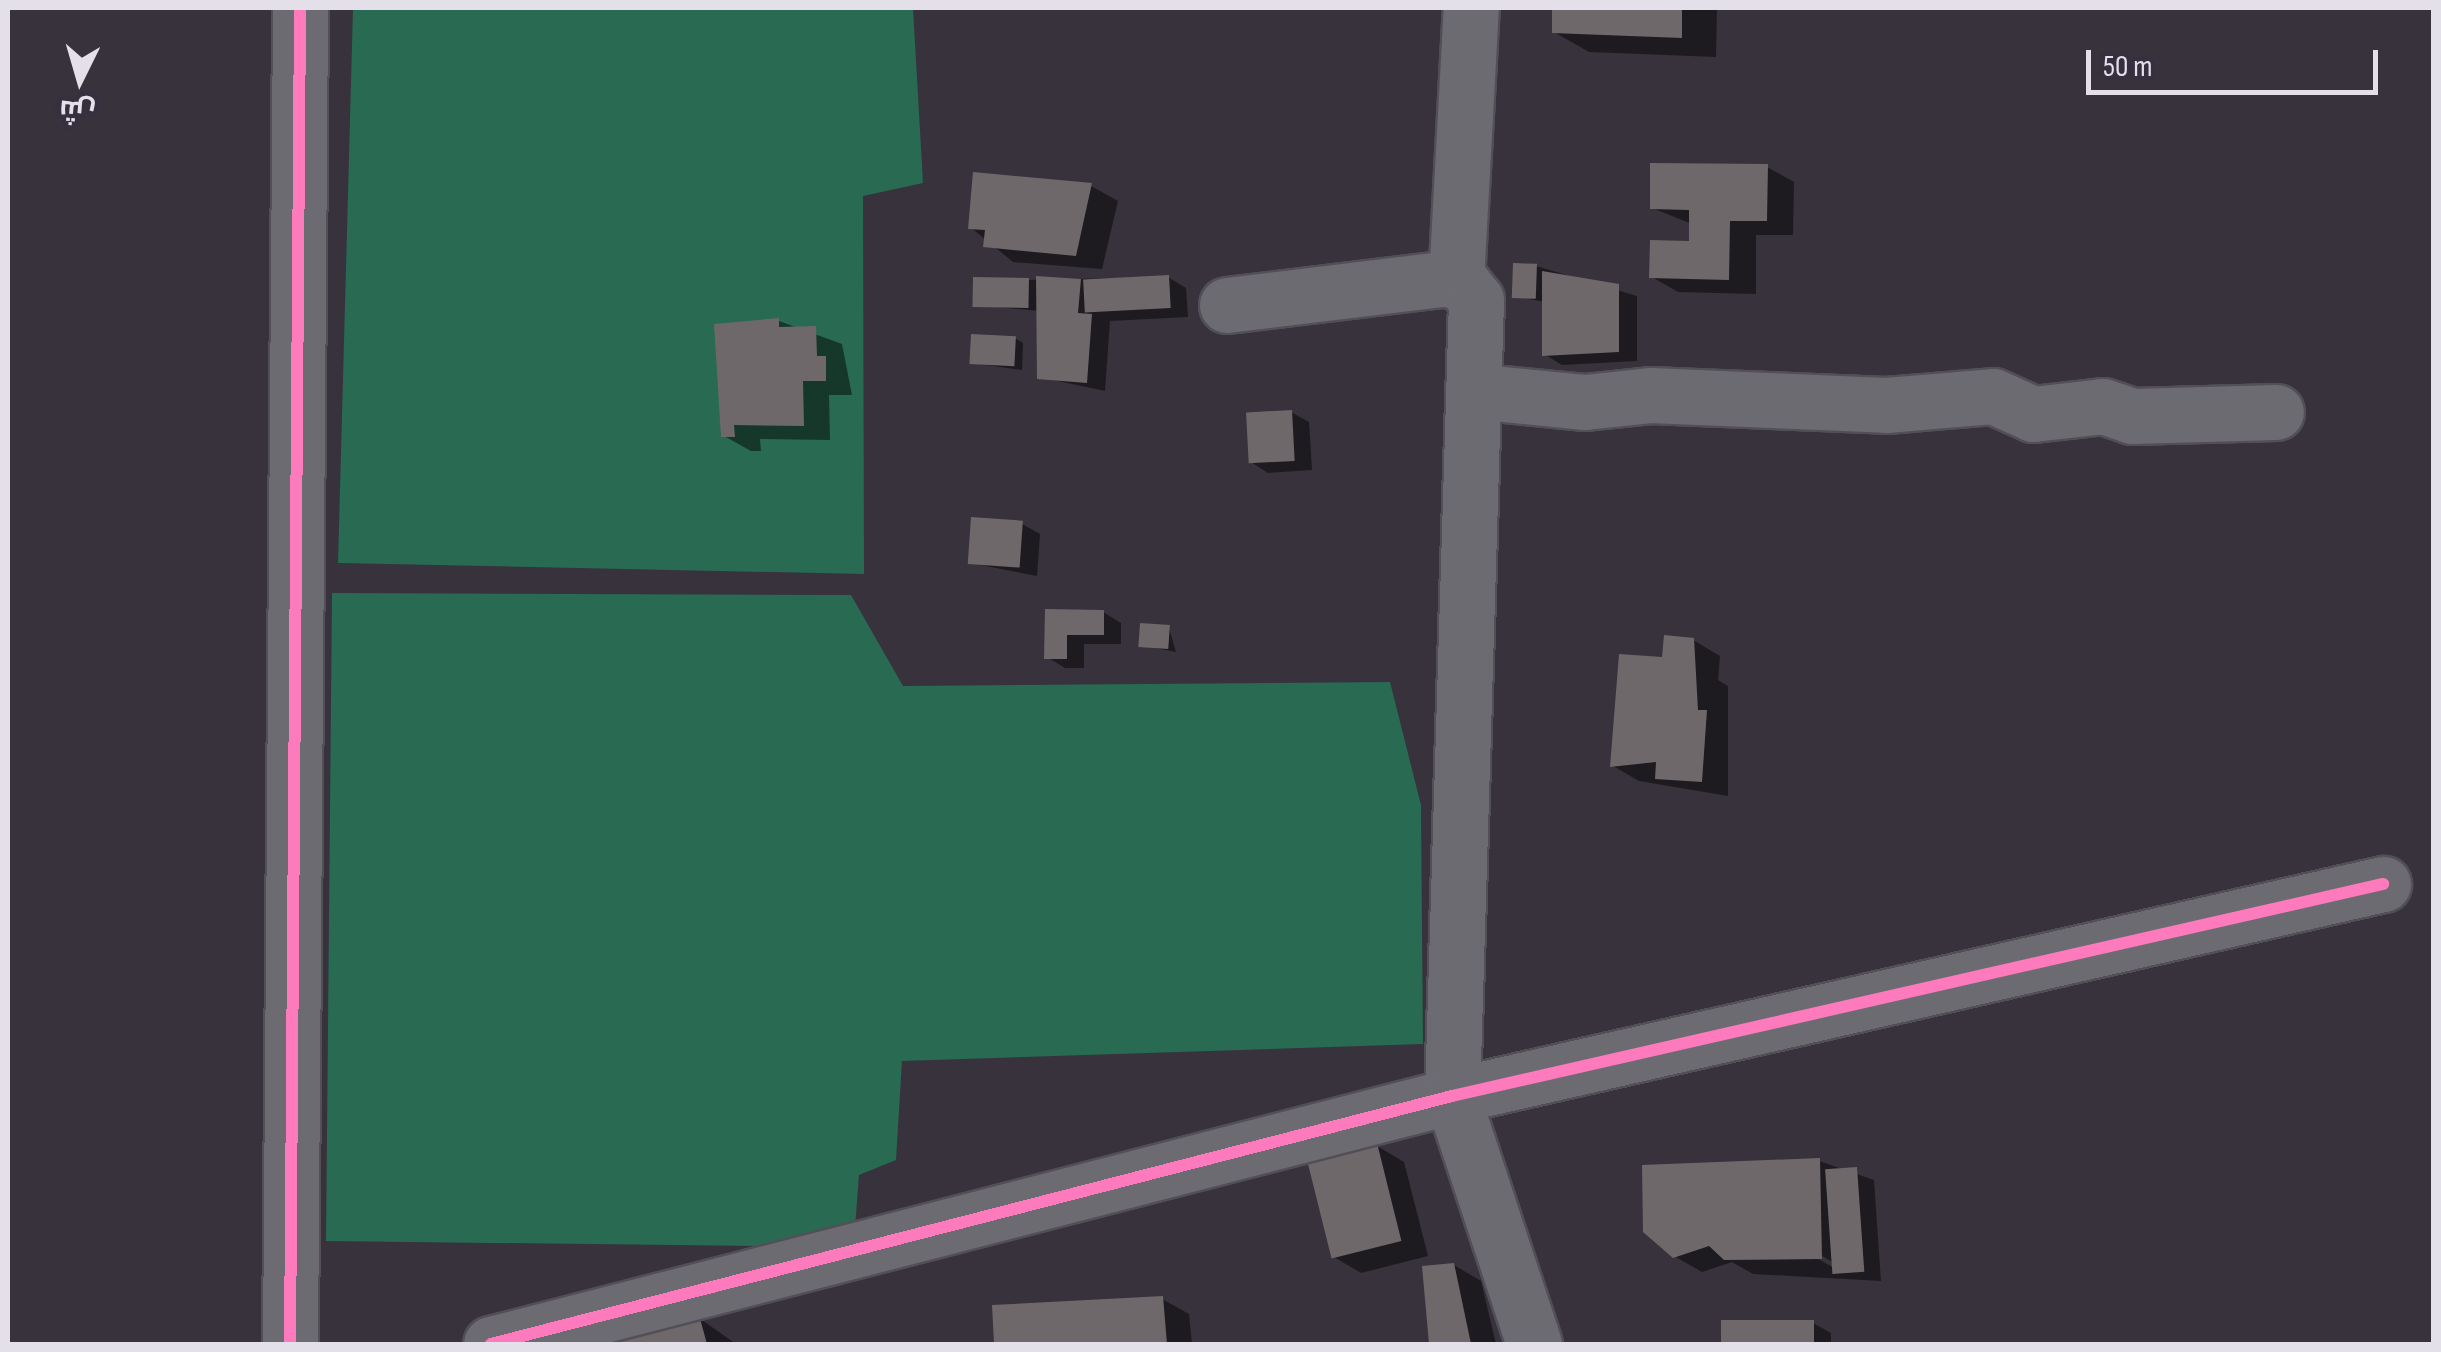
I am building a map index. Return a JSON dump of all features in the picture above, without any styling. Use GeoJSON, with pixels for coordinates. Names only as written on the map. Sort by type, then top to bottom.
{"type":"FeatureCollection","features":[{"type":"Feature","properties":{"kind":"street"},"geometry":{"type":"LineString","coordinates":[[290,1344],[300,8]]}},
{"type":"Feature","properties":{"kind":"street"},"geometry":{"type":"LineString","coordinates":[[1456,281],[1472,8]]}},
{"type":"Feature","properties":{"kind":"street"},"geometry":{"type":"LineString","coordinates":[[1227,305],[1456,281],[1476,300],[1452,1096],[1534,1344]]}},
{"type":"Feature","properties":{"kind":"street"},"geometry":{"type":"LineString","coordinates":[[1473,391],[1585,402],[1650,395],[1924,404],[1993,396],[2033,414],[2103,406],[2132,416],[2276,412]]}},
{"type":"Feature","properties":{"kind":"street"},"geometry":{"type":"LineString","coordinates":[[491,1344],[1452,1096],[2383,884]]}},
{"type":"Feature","properties":{"kind":"green space"},"geometry":{"type":"Polygon","coordinates":[[[353,8],[913,8],[923,183],[863,196],[864,574],[338,563],[353,8]]]}},
{"type":"Feature","properties":{"kind":"green space"},"geometry":{"type":"Polygon","coordinates":[[[332,593],[851,595],[903,686],[1390,682],[1421,805],[1423,1044],[902,1061],[896,1160],[859,1175],[855,1228],[758,1246],[326,1241],[332,593]]]}},
{"type":"Feature","properties":{"kind":"building"},"geometry":{"type":"Polygon","coordinates":[[[1552,8],[1682,8],[1682,38],[1552,33],[1552,8]]]}},
{"type":"Feature","properties":{"kind":"building"},"geometry":{"type":"Polygon","coordinates":[[[1650,163],[1768,164],[1767,221],[1730,221],[1729,280],[1649,278],[1650,240],[1689,241],[1689,210],[1650,209],[1650,163]]]}},
{"type":"Feature","properties":{"kind":"building"},"geometry":{"type":"Polygon","coordinates":[[[973,172],[1092,183],[1076,256],[983,247],[985,230],[968,229],[973,172]]]}},
{"type":"Feature","properties":{"kind":"building"},"geometry":{"type":"Polygon","coordinates":[[[1513,263],[1537,264],[1536,299],[1512,298],[1513,263]]]}},
{"type":"Feature","properties":{"kind":"building"},"geometry":{"type":"Polygon","coordinates":[[[1542,271],[1619,284],[1619,352],[1542,356],[1542,271]]]}},
{"type":"Feature","properties":{"kind":"building"},"geometry":{"type":"Polygon","coordinates":[[[1169,275],[1171,308],[1085,312],[1083,280],[1169,275]]]}},
{"type":"Feature","properties":{"kind":"building"},"geometry":{"type":"Polygon","coordinates":[[[1036,276],[1081,279],[1078,313],[1092,314],[1087,383],[1037,379],[1036,276]]]}},
{"type":"Feature","properties":{"kind":"building"},"geometry":{"type":"Polygon","coordinates":[[[973,277],[1029,278],[1028,308],[972,307],[973,277]]]}},
{"type":"Feature","properties":{"kind":"building"},"geometry":{"type":"Polygon","coordinates":[[[779,318],[779,327],[816,326],[817,356],[826,356],[826,381],[803,381],[804,426],[734,425],[735,437],[721,437],[714,324],[779,318]]]}},
{"type":"Feature","properties":{"kind":"building"},"geometry":{"type":"Polygon","coordinates":[[[971,334],[1016,336],[1014,366],[969,364],[971,334]]]}},
{"type":"Feature","properties":{"kind":"building"},"geometry":{"type":"Polygon","coordinates":[[[1292,410],[1295,461],[1249,463],[1246,412],[1292,410]]]}},
{"type":"Feature","properties":{"kind":"building"},"geometry":{"type":"Polygon","coordinates":[[[971,517],[1023,521],[1020,568],[968,564],[971,517]]]}},
{"type":"Feature","properties":{"kind":"building"},"geometry":{"type":"Polygon","coordinates":[[[1045,609],[1104,610],[1104,635],[1067,635],[1067,659],[1044,659],[1045,609]]]}},
{"type":"Feature","properties":{"kind":"building"},"geometry":{"type":"Polygon","coordinates":[[[1140,623],[1170,625],[1168,649],[1138,647],[1140,623]]]}},
{"type":"Feature","properties":{"kind":"building"},"geometry":{"type":"Polygon","coordinates":[[[1664,635],[1694,638],[1698,710],[1707,710],[1702,782],[1655,779],[1656,762],[1610,767],[1619,654],[1662,657],[1664,635]]]}},
{"type":"Feature","properties":{"kind":"building"},"geometry":{"type":"Polygon","coordinates":[[[1377,1143],[1401,1241],[1332,1258],[1307,1160],[1377,1143]]]}},
{"type":"Feature","properties":{"kind":"building"},"geometry":{"type":"Polygon","coordinates":[[[1820,1158],[1822,1259],[1724,1260],[1709,1246],[1673,1258],[1643,1232],[1642,1165],[1820,1158]]]}},
{"type":"Feature","properties":{"kind":"building"},"geometry":{"type":"Polygon","coordinates":[[[1857,1167],[1864,1272],[1832,1274],[1825,1169],[1857,1167]]]}},
{"type":"Feature","properties":{"kind":"building"},"geometry":{"type":"Polygon","coordinates":[[[1454,1263],[1471,1344],[1429,1344],[1422,1266],[1454,1263]]]}},
{"type":"Feature","properties":{"kind":"building"},"geometry":{"type":"Polygon","coordinates":[[[1163,1296],[1167,1344],[994,1344],[992,1305],[1163,1296]]]}},
{"type":"Feature","properties":{"kind":"building"},"geometry":{"type":"Polygon","coordinates":[[[699,1315],[707,1344],[595,1344],[699,1315]]]}},
{"type":"Feature","properties":{"kind":"building"},"geometry":{"type":"Polygon","coordinates":[[[1721,1320],[1814,1320],[1814,1344],[1721,1344],[1721,1320]]]}},
{"type":"Feature","properties":{"kind":"cycle path"},"geometry":{"type":"LineString","coordinates":[[290,1344],[300,8]]}},
{"type":"Feature","properties":{"kind":"cycle path"},"geometry":{"type":"LineString","coordinates":[[491,1344],[1452,1096],[2383,884]]}}]}
